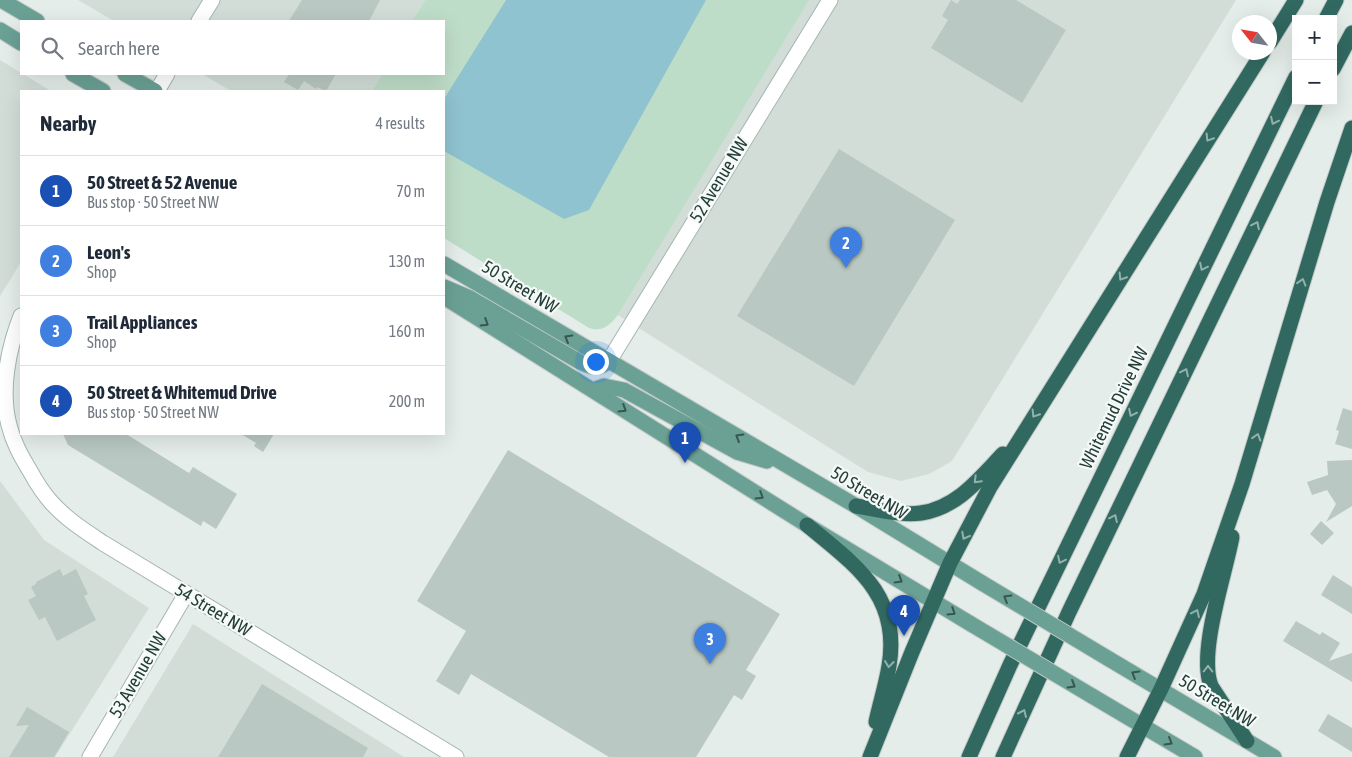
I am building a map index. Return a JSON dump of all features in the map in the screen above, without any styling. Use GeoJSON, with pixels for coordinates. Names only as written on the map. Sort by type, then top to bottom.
{"type":"FeatureCollection","features":[{"type":"Feature","properties":{"kind":"highway"},"geometry":{"type":"LineString","coordinates":[[1277,31],[1296,0]]}},
{"type":"Feature","properties":{"kind":"highway"},"geometry":{"type":"LineString","coordinates":[[1328,15],[1336,0]]}},
{"type":"Feature","properties":{"kind":"highway"},"geometry":{"type":"LineString","coordinates":[[1337,61],[1352,33]]}},
{"type":"Feature","properties":{"kind":"highway"},"geometry":{"type":"LineString","coordinates":[[869,757],[950,564],[990,487],[1258,60]]}},
{"type":"Feature","properties":{"kind":"highway","name":"Whitemud Drive NW"},"geometry":{"type":"LineString","coordinates":[[970,757],[1010,666],[1292,85]]}},
{"type":"Feature","properties":{"kind":"highway"},"geometry":{"type":"LineString","coordinates":[[1003,757],[1069,612],[1314,105]]}},
{"type":"Feature","properties":{"kind":"highway"},"geometry":{"type":"LineString","coordinates":[[1127,757],[1161,689],[1204,594],[1242,484],[1327,202],[1352,128]]}},
{"type":"Feature","properties":{"kind":"highway"},"geometry":{"type":"LineString","coordinates":[[856,506],[892,512],[921,513],[943,507],[962,496],[1023,433]]}},
{"type":"Feature","properties":{"kind":"highway"},"geometry":{"type":"LineString","coordinates":[[1242,484],[1212,624],[1208,678],[1211,686],[1248,741]]}},
{"type":"Feature","properties":{"kind":"highway"},"geometry":{"type":"LineString","coordinates":[[807,525],[855,565],[880,598],[886,614],[891,638],[890,664],[869,757]]}},
{"type":"Feature","properties":{"kind":"main road"},"geometry":{"type":"LineString","coordinates":[[1,0],[35,20]]}},
{"type":"Feature","properties":{"kind":"main road"},"geometry":{"type":"LineString","coordinates":[[0,30],[20,42]]}},
{"type":"Feature","properties":{"kind":"main road"},"geometry":{"type":"LineString","coordinates":[[75,75],[101,90]]}},
{"type":"Feature","properties":{"kind":"main road"},"geometry":{"type":"LineString","coordinates":[[127,75],[154,90]]}},
{"type":"Feature","properties":{"kind":"main road","name":"50 Street NW"},"geometry":{"type":"LineString","coordinates":[[445,265],[856,506],[1274,757]]}},
{"type":"Feature","properties":{"kind":"main road"},"geometry":{"type":"LineString","coordinates":[[445,287],[470,298],[580,362],[593,367],[603,367],[609,361]]}},
{"type":"Feature","properties":{"kind":"main road"},"geometry":{"type":"LineString","coordinates":[[445,298],[807,525],[1195,757]]}},
{"type":"Feature","properties":{"kind":"main road"},"geometry":{"type":"LineString","coordinates":[[593,390],[604,386],[624,390],[738,452],[792,469]]}},
{"type":"Feature","properties":{"kind":"street"},"geometry":{"type":"LineString","coordinates":[[200,20],[212,0]]}},
{"type":"Feature","properties":{"kind":"street","name":"52 Avenue NW"},"geometry":{"type":"LineString","coordinates":[[609,361],[830,0]]}},
{"type":"Feature","properties":{"kind":"street"},"geometry":{"type":"LineString","coordinates":[[157,90],[166,75]]}},
{"type":"Feature","properties":{"kind":"street","name":"54 Street NW"},"geometry":{"type":"LineString","coordinates":[[20,319],[13,337],[8,368],[5,398],[8,425],[17,449],[40,488],[52,504],[75,524],[103,543],[456,757]]}},
{"type":"Feature","properties":{"kind":"street","name":"53 Avenue NW"},"geometry":{"type":"LineString","coordinates":[[90,757],[186,594]]}},
{"type":"Feature","properties":{"kind":"shaded area"},"geometry":{"type":"Polygon","coordinates":[[[78,0],[425,0],[413,20],[112,20],[78,0]]]}},
{"type":"Feature","properties":{"kind":"shaded area"},"geometry":{"type":"Polygon","coordinates":[[[808,0],[1236,0],[952,461],[929,474],[901,481],[868,472],[618,315],[808,0]]]}},
{"type":"Feature","properties":{"kind":"shaded area"},"geometry":{"type":"Polygon","coordinates":[[[0,60],[20,72],[20,75],[25,75],[49,90],[20,90],[20,264],[0,296],[0,60]]]}},
{"type":"Feature","properties":{"kind":"shaded area"},"geometry":{"type":"Polygon","coordinates":[[[204,75],[381,75],[373,90],[229,90],[204,75]]]}},
{"type":"Feature","properties":{"kind":"shaded area"},"geometry":{"type":"Polygon","coordinates":[[[0,481],[44,540],[149,608],[55,757],[0,757],[0,481]]]}},
{"type":"Feature","properties":{"kind":"shaded area"},"geometry":{"type":"Polygon","coordinates":[[[193,624],[404,757],[113,757],[193,624]]]}},
{"type":"Feature","properties":{"kind":"green space"},"geometry":{"type":"Polygon","coordinates":[[[425,0],[809,0],[618,315],[609,325],[602,329],[589,328],[445,239],[445,90],[373,90],[381,75],[445,75],[445,20],[413,20],[425,0]]]}},
{"type":"Feature","properties":{"kind":"water"},"geometry":{"type":"Polygon","coordinates":[[[506,0],[706,0],[589,210],[564,219],[445,152],[445,97],[506,0]]]}},
{"type":"Feature","properties":{"kind":"building"},"geometry":{"type":"Polygon","coordinates":[[[302,0],[380,0],[370,20],[290,20],[302,0]]]}},
{"type":"Feature","properties":{"kind":"building"},"geometry":{"type":"Polygon","coordinates":[[[951,0],[957,4],[960,0],[1016,0],[1066,30],[1022,103],[931,48],[948,20],[942,16],[951,0]]]}},
{"type":"Feature","properties":{"kind":"building"},"geometry":{"type":"Polygon","coordinates":[[[288,75],[335,75],[327,90],[317,87],[316,89],[304,81],[298,90],[284,82],[288,75]]]}},
{"type":"Feature","properties":{"kind":"building"},"geometry":{"type":"Polygon","coordinates":[[[839,149],[955,220],[854,386],[737,316],[839,149]]]}},
{"type":"Feature","properties":{"kind":"building"},"geometry":{"type":"Polygon","coordinates":[[[1343,408],[1352,411],[1352,449],[1335,444],[1339,431],[1336,430],[1343,408]]]}},
{"type":"Feature","properties":{"kind":"building"},"geometry":{"type":"Polygon","coordinates":[[[63,435],[128,435],[189,473],[193,467],[237,494],[216,529],[203,521],[201,526],[68,445],[63,435]]]}},
{"type":"Feature","properties":{"kind":"building"},"geometry":{"type":"Polygon","coordinates":[[[243,435],[273,435],[263,452],[254,446],[256,443],[243,435]]]}},
{"type":"Feature","properties":{"kind":"building"},"geometry":{"type":"Polygon","coordinates":[[[508,450],[780,614],[746,670],[756,676],[742,700],[734,695],[696,757],[609,757],[471,674],[459,695],[436,681],[466,631],[417,601],[508,450]]]}},
{"type":"Feature","properties":{"kind":"building"},"geometry":{"type":"Polygon","coordinates":[[[1352,460],[1352,506],[1326,522],[1336,504],[1327,490],[1312,495],[1307,482],[1328,475],[1327,461],[1352,460]]]}},
{"type":"Feature","properties":{"kind":"building"},"geometry":{"type":"Polygon","coordinates":[[[1321,521],[1334,533],[1322,545],[1310,534],[1321,521]]]}},
{"type":"Feature","properties":{"kind":"building"},"geometry":{"type":"Polygon","coordinates":[[[60,569],[63,576],[76,569],[88,594],[84,596],[96,620],[57,641],[45,617],[39,620],[28,600],[36,596],[31,587],[36,582],[60,569]]]}},
{"type":"Feature","properties":{"kind":"building"},"geometry":{"type":"Polygon","coordinates":[[[1333,575],[1352,587],[1352,614],[1321,595],[1333,575]]]}},
{"type":"Feature","properties":{"kind":"building"},"geometry":{"type":"Polygon","coordinates":[[[1296,621],[1320,635],[1322,632],[1340,643],[1329,661],[1352,653],[1352,682],[1283,641],[1296,621]]]}},
{"type":"Feature","properties":{"kind":"building"},"geometry":{"type":"Polygon","coordinates":[[[262,684],[368,748],[363,757],[218,757],[262,684]]]}},
{"type":"Feature","properties":{"kind":"building"},"geometry":{"type":"Polygon","coordinates":[[[27,707],[69,732],[54,757],[9,757],[29,725],[16,726],[27,707]]]}},
{"type":"Feature","properties":{"kind":"building"},"geometry":{"type":"Polygon","coordinates":[[[1328,714],[1352,728],[1352,752],[1318,731],[1328,714]]]}},
{"type":"Feature","properties":{"kind":"place","name":"Leon's"},"geometry":{"type":"Point","coordinates":[846,268]}},
{"type":"Feature","properties":{"kind":"place","name":"50 Street & 52 Avenue"},"geometry":{"type":"Point","coordinates":[685,463]}},
{"type":"Feature","properties":{"kind":"place","name":"50 Street & Whitemud Drive"},"geometry":{"type":"Point","coordinates":[904,636]}},
{"type":"Feature","properties":{"kind":"place","name":"Trail Appliances"},"geometry":{"type":"Point","coordinates":[710,664]}}]}
